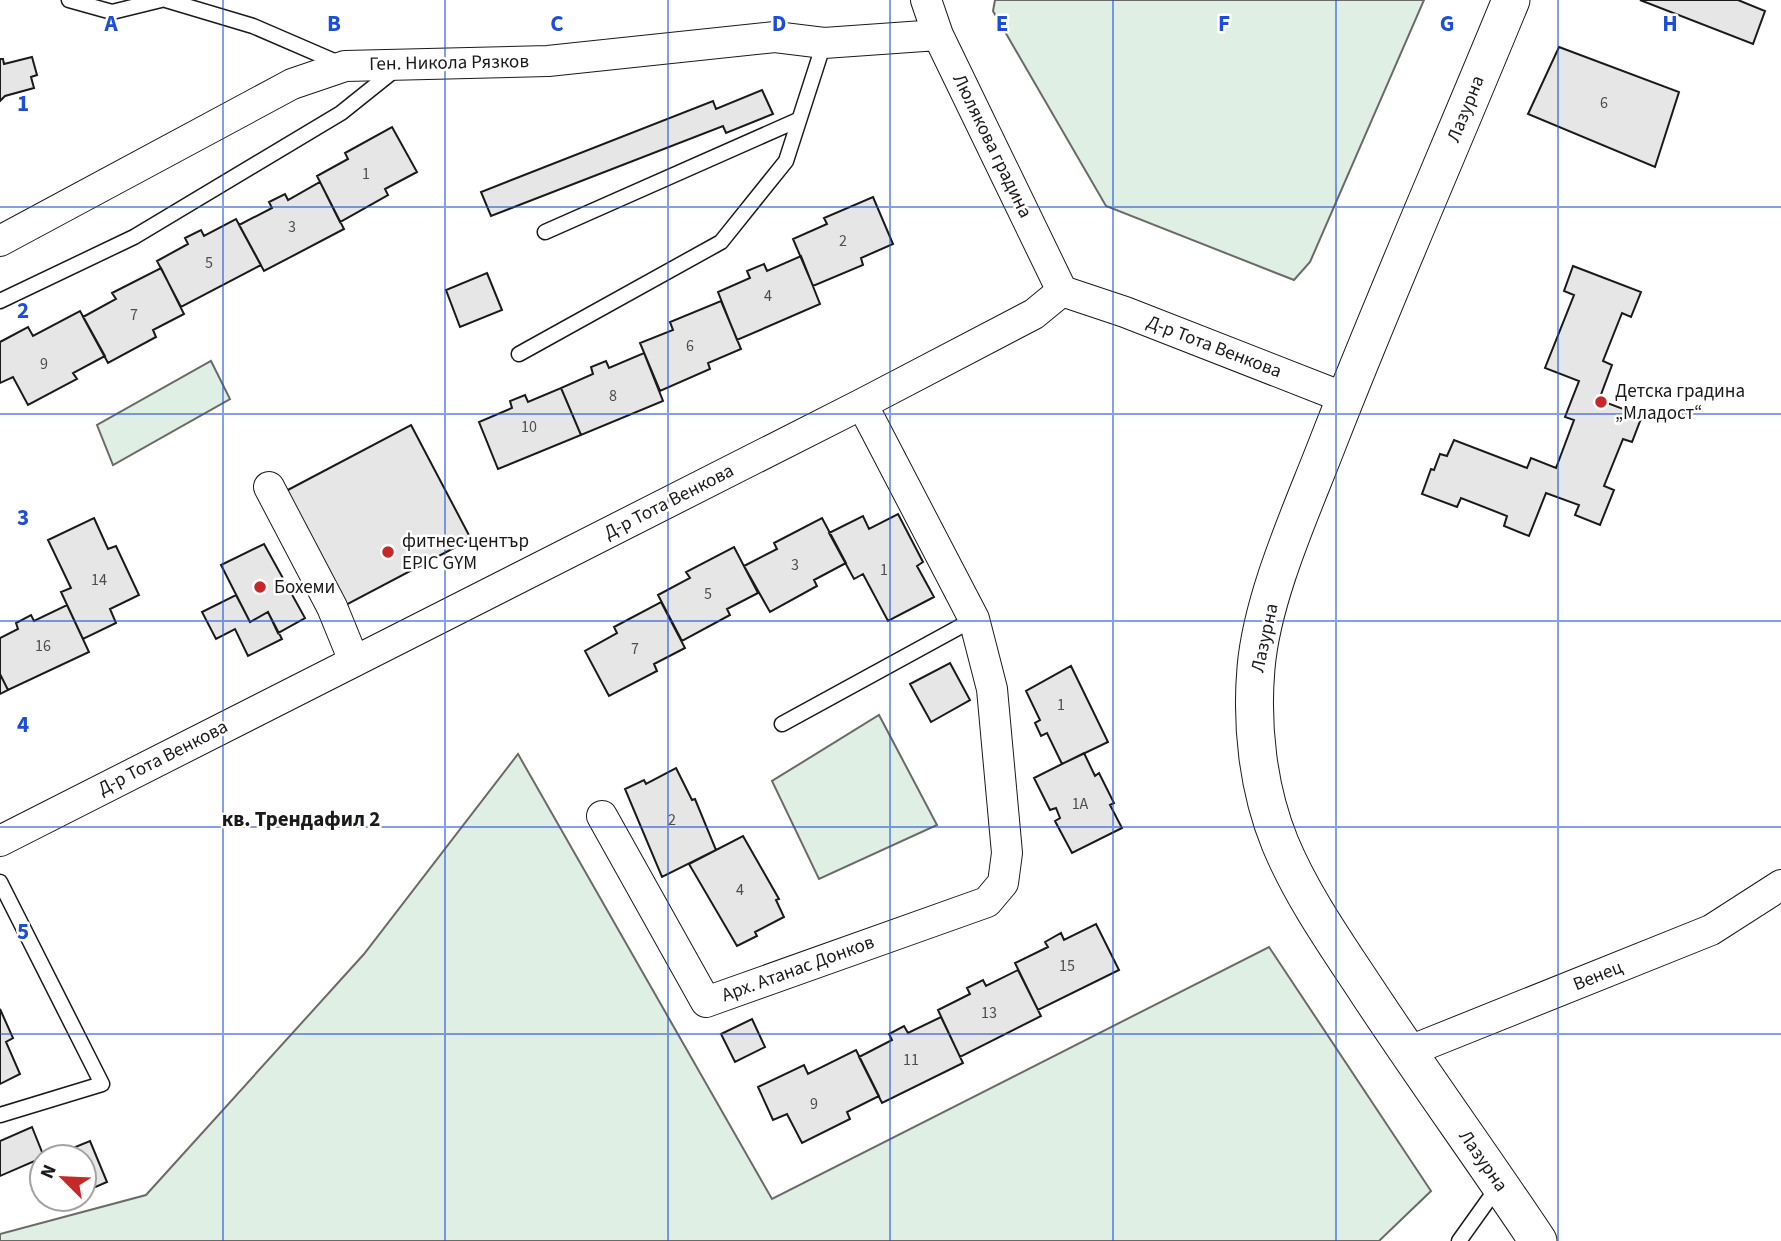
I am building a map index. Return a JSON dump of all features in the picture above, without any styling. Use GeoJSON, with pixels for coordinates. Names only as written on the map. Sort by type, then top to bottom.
{"type":"FeatureCollection","features":[{"type":"Feature","properties":{"kind":"street","name":"Люлякова градина"},"geometry":{"type":"LineString","coordinates":[[926,0],[938,35],[1062,291]]}},
{"type":"Feature","properties":{"kind":"street","name":"Лазурна"},"geometry":{"type":"LineString","coordinates":[[1511,0],[1345,398],[1291,537],[1268,610],[1256,665],[1255,715],[1259,774],[1280,842],[1314,910],[1407,1052],[1538,1241]]}},
{"type":"Feature","properties":{"kind":"street","name":"Ген. Никола Рязков"},"geometry":{"type":"LineString","coordinates":[[0,241],[258,101],[292,84],[345,66],[548,61],[775,37],[824,43],[938,35]]}},
{"type":"Feature","properties":{"kind":"street","name":"Д-р Тота Венкова"},"geometry":{"type":"LineString","coordinates":[[0,841],[862,404],[1034,314],[1062,291],[1125,312],[1345,398]]}},
{"type":"Feature","properties":{"kind":"street"},"geometry":{"type":"LineString","coordinates":[[862,404],[974,619]]}},
{"type":"Feature","properties":{"kind":"street"},"geometry":{"type":"LineString","coordinates":[[269,487],[332,607],[355,661]]}},
{"type":"Feature","properties":{"kind":"street","name":"Арх. Атанас Донков"},"geometry":{"type":"LineString","coordinates":[[602,816],[706,1002],[987,902],[1003,883],[1007,853],[992,689],[974,619]]}},
{"type":"Feature","properties":{"kind":"street","name":"Венец"},"geometry":{"type":"LineString","coordinates":[[1407,1052],[1711,930],[1781,885]]}},
{"type":"Feature","properties":{"kind":"lane"},"geometry":{"type":"LineString","coordinates":[[69,0],[112,12],[163,0],[253,26],[345,66]]}},
{"type":"Feature","properties":{"kind":"lane"},"geometry":{"type":"LineString","coordinates":[[519,354],[721,242],[786,162],[824,43]]}},
{"type":"Feature","properties":{"kind":"lane"},"geometry":{"type":"LineString","coordinates":[[0,301],[134,237],[341,113],[402,65]]}},
{"type":"Feature","properties":{"kind":"lane"},"geometry":{"type":"LineString","coordinates":[[545,232],[798,120]]}},
{"type":"Feature","properties":{"kind":"lane"},"geometry":{"type":"LineString","coordinates":[[782,724],[974,619]]}},
{"type":"Feature","properties":{"kind":"lane"},"geometry":{"type":"LineString","coordinates":[[0,883],[102,1084],[0,1115]]}},
{"type":"Feature","properties":{"kind":"lane"},"geometry":{"type":"LineString","coordinates":[[1459,1241],[1500,1184]]}},
{"type":"Feature","properties":{"kind":"green space"},"geometry":{"type":"Polygon","coordinates":[[[995,0],[1424,0],[1310,262],[1294,280],[1106,206],[993,11],[995,0]]]}},
{"type":"Feature","properties":{"kind":"green space"},"geometry":{"type":"Polygon","coordinates":[[[211,361],[230,399],[113,465],[97,425],[211,361]]]}},
{"type":"Feature","properties":{"kind":"green space"},"geometry":{"type":"Polygon","coordinates":[[[879,715],[937,825],[819,879],[772,781],[879,715]]]}},
{"type":"Feature","properties":{"kind":"green space"},"geometry":{"type":"Polygon","coordinates":[[[518,754],[772,1199],[1269,947],[1431,1191],[1379,1241],[0,1241],[0,1234],[79,1213],[98,1213],[98,1208],[146,1195],[364,954],[518,754]]]}},
{"type":"Feature","properties":{"kind":"building"},"geometry":{"type":"Polygon","coordinates":[[[1640,0],[1738,0],[1765,11],[1753,44],[1640,0]]]}},
{"type":"Feature","properties":{"kind":"building"},"geometry":{"type":"Polygon","coordinates":[[[1559,47],[1679,92],[1655,167],[1528,114],[1559,47]]]}},
{"type":"Feature","properties":{"kind":"building"},"geometry":{"type":"Polygon","coordinates":[[[32,57],[37,75],[31,77],[34,88],[5,96],[0,101],[0,59],[3,59],[4,64],[32,57]]]}},
{"type":"Feature","properties":{"kind":"building"},"geometry":{"type":"Polygon","coordinates":[[[762,90],[773,114],[726,133],[723,126],[491,216],[481,192],[713,101],[716,109],[762,90]]]}},
{"type":"Feature","properties":{"kind":"building"},"geometry":{"type":"Polygon","coordinates":[[[392,127],[417,172],[385,189],[388,195],[340,222],[317,176],[348,159],[345,153],[392,127]]]}},
{"type":"Feature","properties":{"kind":"building"},"geometry":{"type":"Polygon","coordinates":[[[320,182],[344,229],[264,271],[239,225],[272,208],[269,202],[285,194],[288,200],[320,182]]]}},
{"type":"Feature","properties":{"kind":"building"},"geometry":{"type":"Polygon","coordinates":[[[873,197],[893,244],[861,258],[863,265],[813,286],[793,239],[827,224],[824,218],[873,197]]]}},
{"type":"Feature","properties":{"kind":"building"},"geometry":{"type":"Polygon","coordinates":[[[236,219],[261,265],[181,307],[157,261],[188,244],[185,238],[201,230],[204,236],[236,219]]]}},
{"type":"Feature","properties":{"kind":"building"},"geometry":{"type":"Polygon","coordinates":[[[801,256],[820,304],[737,340],[718,292],[750,278],[747,271],[764,264],[767,271],[801,256]]]}},
{"type":"Feature","properties":{"kind":"building"},"geometry":{"type":"Polygon","coordinates":[[[1573,266],[1641,292],[1631,317],[1622,313],[1603,361],[1612,365],[1599,400],[1642,416],[1632,442],[1623,439],[1604,486],[1614,490],[1600,525],[1575,515],[1579,505],[1546,493],[1529,536],[1504,526],[1507,516],[1461,498],[1457,507],[1422,494],[1431,469],[1434,470],[1440,454],[1447,456],[1454,440],[1527,468],[1531,458],[1556,468],[1574,420],[1565,417],[1579,381],[1545,368],[1574,295],[1564,291],[1573,266]]]}},
{"type":"Feature","properties":{"kind":"building"},"geometry":{"type":"Polygon","coordinates":[[[161,268],[184,314],[153,330],[156,337],[108,363],[83,317],[116,299],[112,293],[161,268]]]}},
{"type":"Feature","properties":{"kind":"building"},"geometry":{"type":"Polygon","coordinates":[[[487,273],[502,310],[460,327],[446,290],[487,273]]]}},
{"type":"Feature","properties":{"kind":"building"},"geometry":{"type":"Polygon","coordinates":[[[721,301],[741,349],[708,363],[710,369],[660,391],[640,343],[673,330],[670,322],[721,301]]]}},
{"type":"Feature","properties":{"kind":"building"},"geometry":{"type":"Polygon","coordinates":[[[80,311],[105,356],[73,373],[77,379],[28,405],[13,377],[0,383],[0,342],[28,327],[33,336],[80,311]]]}},
{"type":"Feature","properties":{"kind":"building"},"geometry":{"type":"Polygon","coordinates":[[[644,353],[663,401],[581,435],[561,388],[593,374],[591,367],[606,361],[609,368],[644,353]]]}},
{"type":"Feature","properties":{"kind":"building"},"geometry":{"type":"Polygon","coordinates":[[[561,388],[581,435],[498,469],[479,422],[512,408],[510,401],[525,395],[528,402],[561,388]]]}},
{"type":"Feature","properties":{"kind":"building"},"geometry":{"type":"Polygon","coordinates":[[[411,425],[471,539],[344,606],[284,492],[411,425]]]}},
{"type":"Feature","properties":{"kind":"building"},"geometry":{"type":"Polygon","coordinates":[[[898,514],[923,562],[917,566],[934,597],[888,621],[863,574],[854,579],[829,533],[863,516],[869,529],[898,514]]]}},
{"type":"Feature","properties":{"kind":"building"},"geometry":{"type":"Polygon","coordinates":[[[94,518],[108,549],[116,546],[139,595],[110,609],[116,623],[83,639],[61,592],[71,588],[48,540],[94,518]]]}},
{"type":"Feature","properties":{"kind":"building"},"geometry":{"type":"Polygon","coordinates":[[[822,518],[846,563],[814,580],[817,586],[770,612],[744,566],[777,549],[774,543],[822,518]]]}},
{"type":"Feature","properties":{"kind":"building","name":"Бохеми"},"geometry":{"type":"Polygon","coordinates":[[[264,544],[305,618],[278,633],[268,612],[250,622],[221,565],[264,544]]]}},
{"type":"Feature","properties":{"kind":"building"},"geometry":{"type":"Polygon","coordinates":[[[734,547],[758,593],[727,609],[730,615],[682,641],[658,595],[690,578],[686,572],[734,547]]]}},
{"type":"Feature","properties":{"kind":"building"},"geometry":{"type":"Polygon","coordinates":[[[236,595],[250,622],[268,612],[282,639],[248,656],[235,629],[216,639],[202,612],[236,595]]]}},
{"type":"Feature","properties":{"kind":"building"},"geometry":{"type":"Polygon","coordinates":[[[661,602],[685,648],[654,664],[657,671],[609,696],[585,651],[617,633],[614,627],[661,602]]]}},
{"type":"Feature","properties":{"kind":"building"},"geometry":{"type":"Polygon","coordinates":[[[67,605],[89,652],[8,690],[0,674],[0,638],[18,629],[16,623],[31,615],[34,621],[67,605]]]}},
{"type":"Feature","properties":{"kind":"building"},"geometry":{"type":"Polygon","coordinates":[[[950,663],[970,700],[931,722],[910,684],[950,663]]]}},
{"type":"Feature","properties":{"kind":"building"},"geometry":{"type":"Polygon","coordinates":[[[1071,666],[1108,742],[1062,764],[1047,733],[1041,736],[1035,723],[1040,720],[1026,691],[1071,666]]]}},
{"type":"Feature","properties":{"kind":"building"},"geometry":{"type":"Polygon","coordinates":[[[0,674],[8,690],[0,694],[0,674]]]}},
{"type":"Feature","properties":{"kind":"building"},"geometry":{"type":"Polygon","coordinates":[[[1084,753],[1095,776],[1099,773],[1114,803],[1110,805],[1122,828],[1072,853],[1055,821],[1060,818],[1056,808],[1050,810],[1034,778],[1084,753]]]}},
{"type":"Feature","properties":{"kind":"building"},"geometry":{"type":"Polygon","coordinates":[[[676,768],[692,800],[695,799],[716,850],[662,877],[625,789],[644,780],[646,784],[676,768]]]}},
{"type":"Feature","properties":{"kind":"building"},"geometry":{"type":"Polygon","coordinates":[[[743,836],[779,899],[776,900],[784,917],[755,932],[757,936],[737,946],[689,864],[743,836]]]}},
{"type":"Feature","properties":{"kind":"building"},"geometry":{"type":"Polygon","coordinates":[[[1096,924],[1119,970],[1038,1010],[1015,963],[1048,947],[1045,942],[1061,933],[1064,940],[1096,924]]]}},
{"type":"Feature","properties":{"kind":"building"},"geometry":{"type":"Polygon","coordinates":[[[1018,970],[1041,1016],[960,1057],[938,1010],[970,994],[967,988],[983,980],[986,986],[1018,970]]]}},
{"type":"Feature","properties":{"kind":"building"},"geometry":{"type":"Polygon","coordinates":[[[0,1009],[13,1038],[6,1042],[20,1074],[0,1084],[0,1009]]]}},
{"type":"Feature","properties":{"kind":"building"},"geometry":{"type":"Polygon","coordinates":[[[941,1017],[963,1063],[882,1103],[859,1057],[892,1040],[889,1034],[904,1026],[908,1033],[941,1017]]]}},
{"type":"Feature","properties":{"kind":"building"},"geometry":{"type":"Polygon","coordinates":[[[752,1019],[765,1047],[735,1062],[721,1034],[752,1019]]]}},
{"type":"Feature","properties":{"kind":"building"},"geometry":{"type":"Polygon","coordinates":[[[856,1050],[879,1096],[847,1112],[850,1119],[802,1143],[787,1114],[773,1120],[758,1087],[804,1065],[808,1074],[856,1050]]]}},
{"type":"Feature","properties":{"kind":"building"},"geometry":{"type":"Polygon","coordinates":[[[32,1127],[38,1143],[28,1143],[28,1164],[0,1176],[0,1141],[32,1127]]]}},
{"type":"Feature","properties":{"kind":"building"},"geometry":{"type":"Polygon","coordinates":[[[98,1160],[107,1182],[98,1186],[98,1160]]]}},
{"type":"Feature","properties":{"kind":"place","name":"Детска градина „Младост“"},"geometry":{"type":"Point","coordinates":[1601,402]}},
{"type":"Feature","properties":{"kind":"place","name":"фитнес център EPIC GYM"},"geometry":{"type":"Point","coordinates":[388,552]}},
{"type":"Feature","properties":{"kind":"place","name":"Бохеми"},"geometry":{"type":"Point","coordinates":[260,587]}},
{"type":"Feature","properties":{"kind":"district","name":"кв. Трендафил 2"},"geometry":{"type":"Point","coordinates":[301,819]}}]}
